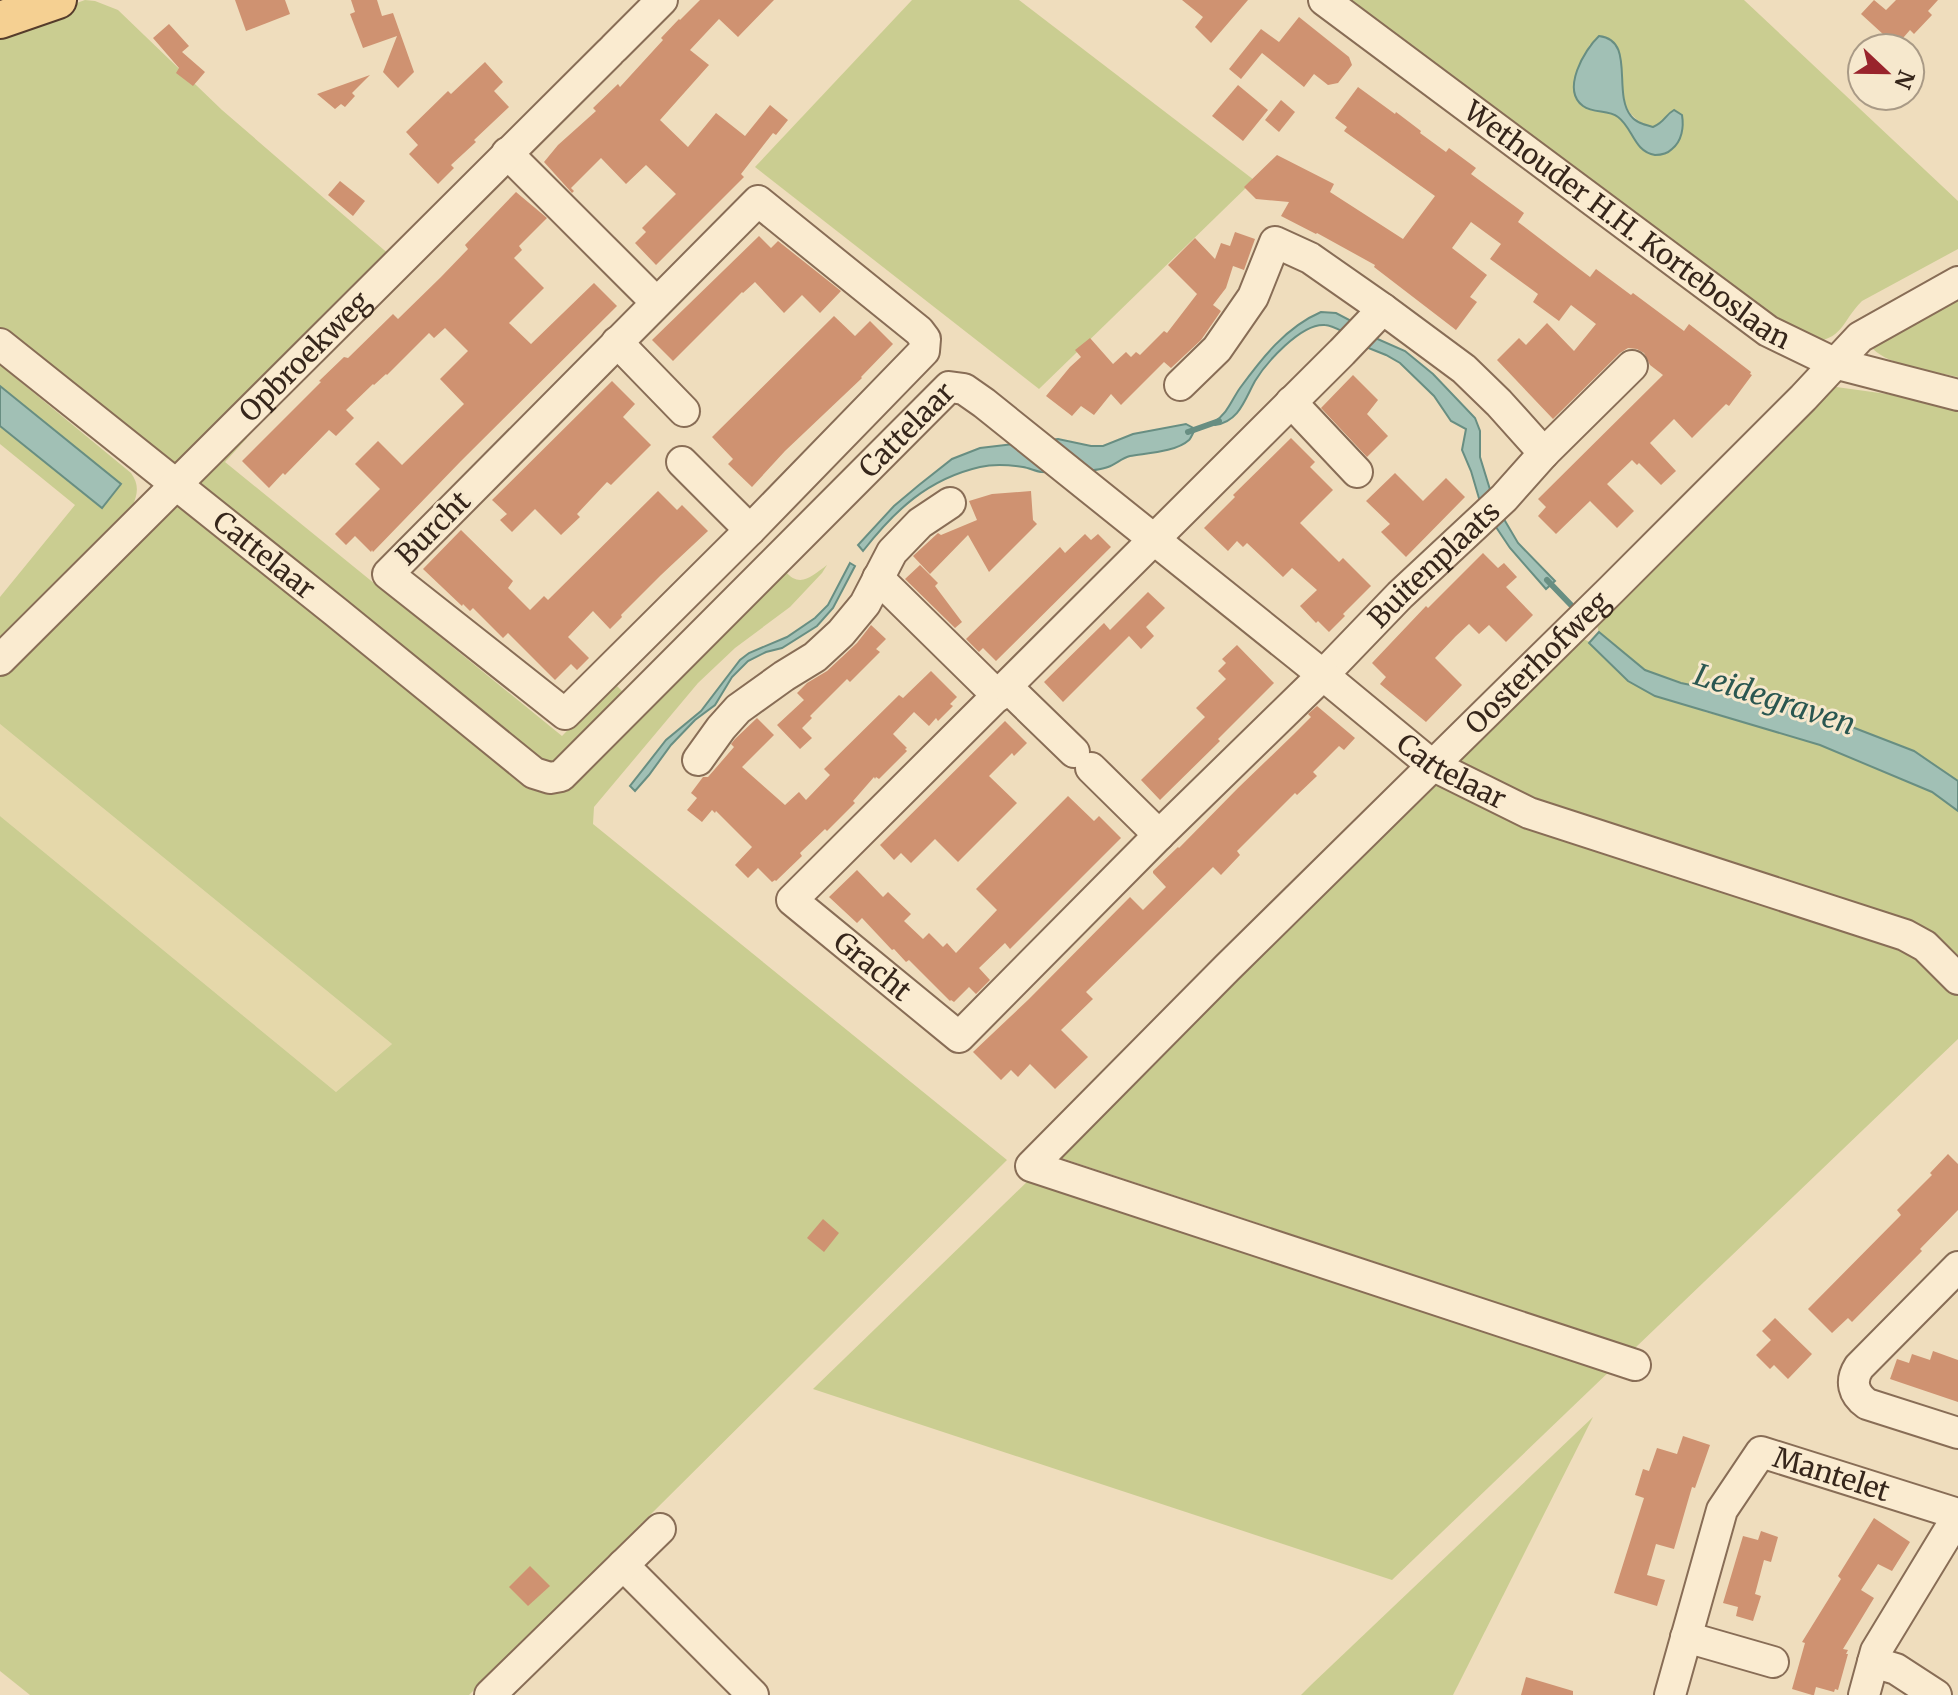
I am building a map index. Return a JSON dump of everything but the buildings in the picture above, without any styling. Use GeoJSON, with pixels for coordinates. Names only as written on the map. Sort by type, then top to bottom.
{"type":"FeatureCollection","features":[{"type":"Feature","properties":{"kind":"main road"},"geometry":{"type":"LineString","coordinates":[[0,20],[58,0]]}},
{"type":"Feature","properties":{"kind":"street","name":"Opbroekweg"},"geometry":{"type":"LineString","coordinates":[[0,660],[662,0]]}},
{"type":"Feature","properties":{"kind":"street","name":"Wethouder H.H. Korteboslaan"},"geometry":{"type":"LineString","coordinates":[[1324,0],[1768,331],[1834,363],[1958,395]]}},
{"type":"Feature","properties":{"kind":"street"},"geometry":{"type":"LineString","coordinates":[[507,153],[656,302]]}},
{"type":"Feature","properties":{"kind":"street","name":"Burcht"},"geometry":{"type":"LineString","coordinates":[[758,201],[919,331],[925,339],[924,351],[565,714],[388,574],[656,302],[758,201]]}},
{"type":"Feature","properties":{"kind":"street"},"geometry":{"type":"LineString","coordinates":[[1180,385],[1217,349],[1253,297],[1275,242],[1310,258],[1375,318],[1464,369],[1544,453]]}},
{"type":"Feature","properties":{"kind":"street","name":"Oosterhofweg"},"geometry":{"type":"LineString","coordinates":[[1635,1365],[1031,1166],[1803,398],[1860,337],[1958,282]]}},
{"type":"Feature","properties":{"kind":"street"},"geometry":{"type":"LineString","coordinates":[[1155,540],[1375,318]]}},
{"type":"Feature","properties":{"kind":"street"},"geometry":{"type":"LineString","coordinates":[[617,342],[684,411]]}},
{"type":"Feature","properties":{"kind":"street","name":"Cattelaar"},"geometry":{"type":"LineString","coordinates":[[0,344],[534,773],[555,778],[561,776],[910,424],[949,387],[957,387],[971,392],[1432,765],[1529,813],[1905,935],[1925,946],[1958,979]]}},
{"type":"Feature","properties":{"kind":"street","name":"Buitenplaats"},"geometry":{"type":"LineString","coordinates":[[1323,675],[1410,586],[1504,498],[1544,453],[1632,366]]}},
{"type":"Feature","properties":{"kind":"street"},"geometry":{"type":"LineString","coordinates":[[881,395],[910,424]]}},
{"type":"Feature","properties":{"kind":"street"},"geometry":{"type":"LineString","coordinates":[[1291,402],[1357,472]]}},
{"type":"Feature","properties":{"kind":"street"},"geometry":{"type":"LineString","coordinates":[[682,462],[750,530]]}},
{"type":"Feature","properties":{"kind":"street"},"geometry":{"type":"LineString","coordinates":[[698,760],[738,709],[815,657],[841,633],[865,604],[892,552],[909,532],[950,503]]}},
{"type":"Feature","properties":{"kind":"street","name":"Gracht"},"geometry":{"type":"LineString","coordinates":[[1155,540],[792,900],[959,1037],[1323,675]]}},
{"type":"Feature","properties":{"kind":"street"},"geometry":{"type":"LineString","coordinates":[[878,578],[1002,692],[1083,760],[1159,835]]}},
{"type":"Feature","properties":{"kind":"street"},"geometry":{"type":"LineString","coordinates":[[613,667],[641,694]]}},
{"type":"Feature","properties":{"kind":"street"},"geometry":{"type":"LineString","coordinates":[[1958,1267],[1859,1367],[1853,1381],[1855,1393],[1867,1404],[1958,1433]]}},
{"type":"Feature","properties":{"kind":"street","name":"Mantelet"},"geometry":{"type":"LineString","coordinates":[[1670,1695],[1722,1510],[1761,1452],[1958,1515],[1876,1651],[1864,1695]]}},
{"type":"Feature","properties":{"kind":"street"},"geometry":{"type":"LineString","coordinates":[[490,1695],[660,1529]]}},
{"type":"Feature","properties":{"kind":"street"},"geometry":{"type":"LineString","coordinates":[[623,1565],[753,1695]]}},
{"type":"Feature","properties":{"kind":"street"},"geometry":{"type":"LineString","coordinates":[[1686,1637],[1773,1662]]}},
{"type":"Feature","properties":{"kind":"street"},"geometry":{"type":"LineString","coordinates":[[1873,1662],[1896,1669],[1936,1695]]}},
{"type":"Feature","properties":{"kind":"shaded area"},"geometry":{"type":"Polygon","coordinates":[[[0,724],[392,1044],[336,1092],[0,816],[0,724]]]}},
{"type":"Feature","properties":{"kind":"green space"},"geometry":{"type":"Polygon","coordinates":[[[85,0],[118,10],[222,110],[391,256],[178,466],[165,462],[0,328],[0,31],[85,0]]]}},
{"type":"Feature","properties":{"kind":"green space"},"geometry":{"type":"Polygon","coordinates":[[[912,0],[1019,0],[1254,180],[1039,389],[755,167],[912,0]]]}},
{"type":"Feature","properties":{"kind":"green space"},"geometry":{"type":"Polygon","coordinates":[[[1341,0],[1744,0],[1846,96],[1846,112],[1863,112],[1958,201],[1958,249],[1862,301],[1836,334],[1808,343],[1341,0]],[[1590,44],[1574,80],[1581,105],[1593,111],[1611,112],[1621,118],[1650,154],[1670,113],[1663,123],[1653,127],[1642,123],[1629,111],[1623,95],[1621,64],[1590,44]]]}},
{"type":"Feature","properties":{"kind":"green space"},"geometry":{"type":"Polygon","coordinates":[[[1958,287],[1958,377],[1901,364],[1873,349],[1877,337],[1958,287]]]}},
{"type":"Feature","properties":{"kind":"green space"},"geometry":{"type":"Polygon","coordinates":[[[0,365],[131,473],[137,489],[133,505],[0,638],[0,597],[75,505],[0,444],[0,426],[101,508],[121,484],[0,386],[0,365]]]}},
{"type":"Feature","properties":{"kind":"green space"},"geometry":{"type":"Polygon","coordinates":[[[1829,386],[1958,409],[1958,781],[1914,751],[1736,693],[1681,683],[1645,670],[1599,632],[1593,614],[1829,386]]]}},
{"type":"Feature","properties":{"kind":"green space"},"geometry":{"type":"Polygon","coordinates":[[[238,429],[247,438],[225,462],[562,736],[614,683],[622,691],[622,696],[558,762],[545,764],[199,486],[198,481],[238,429]]]}},
{"type":"Feature","properties":{"kind":"green space"},"geometry":{"type":"Polygon","coordinates":[[[184,503],[534,782],[785,571],[801,580],[827,565],[790,607],[735,648],[698,683],[594,807],[593,824],[1007,1160],[469,1695],[30,1695],[0,1671],[0,816],[336,1092],[392,1044],[0,724],[0,667],[162,507],[184,503]]]}},
{"type":"Feature","properties":{"kind":"green space"},"geometry":{"type":"Polygon","coordinates":[[[1575,635],[1705,712],[1820,745],[1932,792],[1958,811],[1958,1039],[1635,1348],[1049,1154],[1575,635]]]}},
{"type":"Feature","properties":{"kind":"green space"},"geometry":{"type":"Polygon","coordinates":[[[1033,1176],[1615,1366],[1392,1580],[813,1389],[1033,1176]]]}},
{"type":"Feature","properties":{"kind":"green space"},"geometry":{"type":"Polygon","coordinates":[[[1593,1417],[1453,1695],[1301,1695],[1311,1685],[1593,1417]]]}},
{"type":"Feature","properties":{"kind":"water"},"geometry":{"type":"Polygon","coordinates":[[[1599,36],[1617,47],[1623,94],[1633,118],[1653,127],[1674,110],[1682,115],[1680,138],[1668,152],[1658,155],[1648,153],[1638,145],[1618,117],[1587,108],[1577,99],[1574,81],[1577,70],[1599,36]]]}},
{"type":"Feature","properties":{"kind":"water"},"geometry":{"type":"Polygon","coordinates":[[[1321,312],[1336,313],[1357,324],[1347,334],[1325,325],[1305,330],[1295,337],[1260,373],[1236,415],[1215,425],[1214,422],[1226,411],[1248,377],[1276,344],[1308,318],[1321,312]]]}},
{"type":"Feature","properties":{"kind":"water"},"geometry":{"type":"Polygon","coordinates":[[[1373,337],[1405,351],[1433,374],[1475,418],[1480,431],[1480,457],[1492,496],[1481,505],[1462,450],[1466,429],[1451,421],[1434,396],[1400,363],[1366,347],[1373,337]]]}},
{"type":"Feature","properties":{"kind":"water"},"geometry":{"type":"Polygon","coordinates":[[[0,386],[121,484],[102,508],[0,426],[0,386]]]}},
{"type":"Feature","properties":{"kind":"water"},"geometry":{"type":"Polygon","coordinates":[[[1186,424],[1195,429],[1183,444],[1130,456],[1102,469],[1041,472],[1025,467],[996,465],[961,472],[914,498],[887,522],[863,551],[858,545],[894,506],[919,485],[952,459],[980,448],[1058,439],[1103,446],[1133,434],[1186,424]]]}},
{"type":"Feature","properties":{"kind":"water"},"geometry":{"type":"Polygon","coordinates":[[[1498,509],[1518,543],[1555,581],[1546,589],[1510,548],[1490,518],[1498,509]]]}},
{"type":"Feature","properties":{"kind":"water"},"geometry":{"type":"Polygon","coordinates":[[[850,563],[855,566],[833,608],[817,626],[782,648],[748,661],[732,677],[715,705],[671,745],[635,791],[630,786],[666,740],[701,711],[740,660],[787,637],[815,618],[828,605],[850,563]]]}},
{"type":"Feature","properties":{"kind":"water"},"geometry":{"type":"Polygon","coordinates":[[[1599,632],[1645,670],[1681,683],[1789,705],[1914,751],[1958,781],[1958,811],[1932,792],[1820,745],[1655,696],[1628,681],[1589,643],[1599,632]]]}},
{"type":"Feature","properties":{"kind":"waterway","name":"Leidegraven"},"geometry":{"type":"LineString","coordinates":[[1188,432],[1219,421]]}},
{"type":"Feature","properties":{"kind":"waterway","name":"Leidegraven"},"geometry":{"type":"LineString","coordinates":[[1547,580],[1571,605]]}}]}
